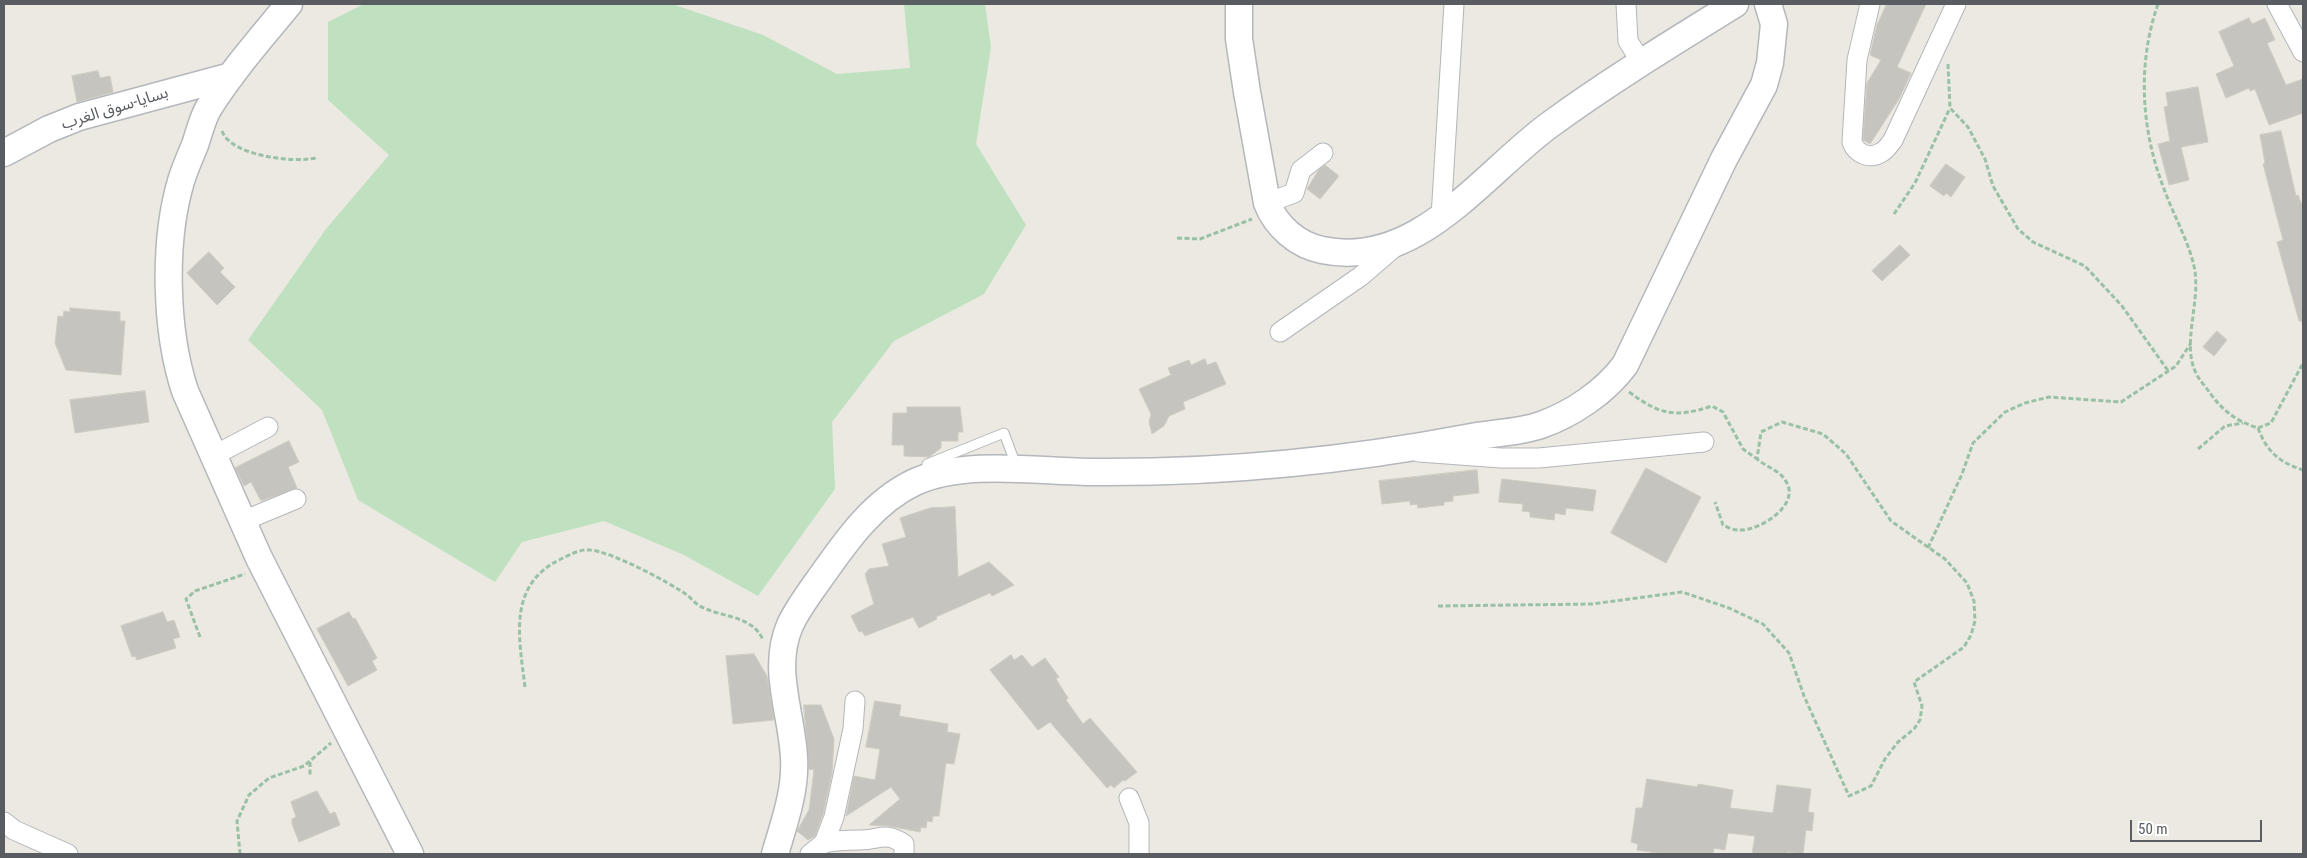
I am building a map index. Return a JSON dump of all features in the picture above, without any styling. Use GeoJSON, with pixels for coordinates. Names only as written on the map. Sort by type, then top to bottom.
{"type":"FeatureCollection","features":[{"type":"Feature","properties":{"kind":"street"},"geometry":{"type":"LineString","coordinates":[[289,4],[231,76],[207,111],[181,181],[173,226],[170,268],[171,332],[178,370],[213,456],[264,568],[410,854]]}},
{"type":"Feature","properties":{"kind":"street"},"geometry":{"type":"LineString","coordinates":[[1239,4],[1240,39],[1247,92],[1270,211],[1298,240],[1314,248],[1328,251],[1360,252],[1398,244]]}},
{"type":"Feature","properties":{"kind":"street"},"geometry":{"type":"LineString","coordinates":[[1441,217],[1454,4]]}},
{"type":"Feature","properties":{"kind":"street"},"geometry":{"type":"LineString","coordinates":[[1626,4],[1628,41],[1641,62]]}},
{"type":"Feature","properties":{"kind":"street"},"geometry":{"type":"LineString","coordinates":[[1280,332],[1361,276],[1398,244],[1441,217],[1548,127],[1641,62],[1735,4]]}},
{"type":"Feature","properties":{"kind":"street"},"geometry":{"type":"LineString","coordinates":[[775,854],[793,792],[794,760],[781,668],[786,636],[800,608],[862,523],[883,504],[901,490],[931,477],[992,468],[1092,472],[1186,470],[1401,450],[1540,426],[1575,409],[1614,380],[1625,365],[1724,159],[1764,85],[1770,63],[1774,24],[1768,4]]}},
{"type":"Feature","properties":{"kind":"street"},"geometry":{"type":"LineString","coordinates":[[1870,4],[1857,60],[1852,142],[1854,149],[1860,154],[1872,155],[1882,153],[1893,140],[1956,4]]}},
{"type":"Feature","properties":{"kind":"street"},"geometry":{"type":"LineString","coordinates":[[2277,4],[2303,52]]}},
{"type":"Feature","properties":{"kind":"street","name":"بسايا-سوق الغرب"},"geometry":{"type":"LineString","coordinates":[[4,153],[49,129],[79,117],[231,76]]}},
{"type":"Feature","properties":{"kind":"street"},"geometry":{"type":"LineString","coordinates":[[1270,211],[1294,193],[1301,170],[1323,153]]}},
{"type":"Feature","properties":{"kind":"street"},"geometry":{"type":"LineString","coordinates":[[213,456],[268,427]]}},
{"type":"Feature","properties":{"kind":"street"},"geometry":{"type":"LineString","coordinates":[[1401,450],[1443,455],[1539,458],[1704,442]]}},
{"type":"Feature","properties":{"kind":"street"},"geometry":{"type":"LineString","coordinates":[[243,521],[296,499]]}},
{"type":"Feature","properties":{"kind":"street"},"geometry":{"type":"LineString","coordinates":[[817,848],[834,817],[853,729],[854,702]]}},
{"type":"Feature","properties":{"kind":"street"},"geometry":{"type":"LineString","coordinates":[[1129,798],[1139,823],[1139,854]]}},
{"type":"Feature","properties":{"kind":"street"},"geometry":{"type":"LineString","coordinates":[[4,822],[14,830],[68,854]]}},
{"type":"Feature","properties":{"kind":"street"},"geometry":{"type":"LineString","coordinates":[[817,848],[846,838],[862,840],[878,836],[895,838],[904,844],[904,854]]}},
{"type":"Feature","properties":{"kind":"lane"},"geometry":{"type":"LineString","coordinates":[[927,464],[1004,433],[1017,469]]}},
{"type":"Feature","properties":{"kind":"path"},"geometry":{"type":"LineString","coordinates":[[2158,4],[2152,20],[2145,64],[2144,111],[2158,172],[2194,266],[2197,295],[2190,343],[2191,361],[2196,374],[2228,414],[2243,423],[2258,428],[2271,423],[2303,363]]}},
{"type":"Feature","properties":{"kind":"path"},"geometry":{"type":"LineString","coordinates":[[1894,214],[1915,183],[1950,108],[1949,66],[1940,40]]}},
{"type":"Feature","properties":{"kind":"path"},"geometry":{"type":"LineString","coordinates":[[1950,108],[1968,127],[1985,159],[1993,186],[2018,229],[2033,242],[2085,266],[2122,306],[2169,372]]}},
{"type":"Feature","properties":{"kind":"path"},"geometry":{"type":"LineString","coordinates":[[221,126],[222,133],[226,138],[240,147],[253,152],[281,159],[316,158]]}},
{"type":"Feature","properties":{"kind":"path"},"geometry":{"type":"LineString","coordinates":[[1177,238],[1200,239],[1270,211]]}},
{"type":"Feature","properties":{"kind":"path"},"geometry":{"type":"LineString","coordinates":[[1928,548],[1962,474],[1973,443],[2005,412],[2025,403],[2049,397],[2121,402],[2169,372],[2176,366],[2190,343]]}},
{"type":"Feature","properties":{"kind":"path"},"geometry":{"type":"LineString","coordinates":[[1614,380],[1647,405],[1666,413],[1683,414],[1712,406],[1723,412],[1743,449],[1786,480],[1790,492],[1785,505],[1776,515],[1751,528],[1737,531],[1723,525],[1715,502]]}},
{"type":"Feature","properties":{"kind":"path"},"geometry":{"type":"LineString","coordinates":[[1438,606],[1592,604],[1682,592],[1729,608],[1762,624],[1789,653],[1804,696],[1849,796],[1871,786],[1885,759],[1898,742],[1914,729],[1920,720],[1922,706],[1914,682],[1964,647],[1971,635],[1975,621],[1974,601],[1967,583],[1945,559],[1892,521],[1846,454],[1823,434],[1782,422],[1761,432],[1757,459]]}},
{"type":"Feature","properties":{"kind":"path"},"geometry":{"type":"LineString","coordinates":[[2198,449],[2225,426],[2243,423]]}},
{"type":"Feature","properties":{"kind":"path"},"geometry":{"type":"LineString","coordinates":[[2258,428],[2263,442],[2274,456],[2286,464],[2303,470]]}},
{"type":"Feature","properties":{"kind":"path"},"geometry":{"type":"LineString","coordinates":[[524,687],[521,612],[529,585],[540,572],[555,562],[574,553],[589,550],[616,558],[641,570],[710,611],[747,623],[759,632],[765,645],[781,668]]}},
{"type":"Feature","properties":{"kind":"path"},"geometry":{"type":"LineString","coordinates":[[200,637],[186,599],[194,591],[264,568]]}},
{"type":"Feature","properties":{"kind":"path"},"geometry":{"type":"LineString","coordinates":[[240,854],[238,821],[249,796],[269,778],[310,762],[345,728]]}},
{"type":"Feature","properties":{"kind":"path"},"geometry":{"type":"LineString","coordinates":[[310,762],[310,776]]}},
{"type":"Feature","properties":{"kind":"green space"},"geometry":{"type":"Polygon","coordinates":[[[364,4],[672,4],[763,35],[837,74],[910,68],[904,4],[985,4],[991,47],[976,144],[1026,225],[984,294],[894,341],[832,422],[835,489],[758,596],[684,555],[604,521],[522,542],[495,582],[358,500],[322,410],[248,340],[326,229],[389,155],[328,100],[328,22],[364,4]]]}},
{"type":"Feature","properties":{"kind":"building"},"geometry":{"type":"Polygon","coordinates":[[[1887,4],[1926,4],[1897,67],[1911,73],[1899,99],[1870,144],[1863,140],[1867,83],[1881,60],[1870,55],[1877,25],[1887,4]]]}},
{"type":"Feature","properties":{"kind":"building"},"geometry":{"type":"Polygon","coordinates":[[[2249,18],[2252,24],[2265,18],[2275,40],[2267,43],[2286,85],[2303,79],[2303,113],[2269,125],[2255,89],[2250,91],[2249,88],[2226,98],[2216,74],[2234,66],[2219,32],[2249,18]]]}},
{"type":"Feature","properties":{"kind":"building"},"geometry":{"type":"Polygon","coordinates":[[[98,71],[100,78],[110,76],[113,92],[77,102],[72,76],[98,71]]]}},
{"type":"Feature","properties":{"kind":"building"},"geometry":{"type":"Polygon","coordinates":[[[2198,87],[2208,142],[2181,147],[2189,180],[2169,185],[2158,144],[2170,141],[2164,107],[2168,106],[2166,93],[2198,87]]]}},
{"type":"Feature","properties":{"kind":"building"},"geometry":{"type":"Polygon","coordinates":[[[2281,131],[2296,196],[2298,195],[2301,203],[2303,203],[2303,321],[2299,321],[2277,242],[2283,240],[2263,164],[2265,163],[2260,135],[2281,131]]]}},
{"type":"Feature","properties":{"kind":"building"},"geometry":{"type":"Polygon","coordinates":[[[1946,164],[1965,177],[1951,197],[1946,193],[1944,196],[1930,186],[1946,164]]]}},
{"type":"Feature","properties":{"kind":"building"},"geometry":{"type":"Polygon","coordinates":[[[1325,165],[1339,176],[1320,199],[1307,189],[1318,171],[1325,165]]]}},
{"type":"Feature","properties":{"kind":"building"},"geometry":{"type":"Polygon","coordinates":[[[1900,245],[1910,255],[1882,281],[1872,271],[1900,245]]]}},
{"type":"Feature","properties":{"kind":"building"},"geometry":{"type":"Polygon","coordinates":[[[209,252],[224,268],[220,272],[235,287],[217,305],[187,273],[209,252]]]}},
{"type":"Feature","properties":{"kind":"building"},"geometry":{"type":"Polygon","coordinates":[[[70,308],[120,312],[120,321],[125,321],[121,375],[66,370],[55,343],[58,316],[63,317],[64,311],[70,312],[70,308]]]}},
{"type":"Feature","properties":{"kind":"building"},"geometry":{"type":"Polygon","coordinates":[[[2217,331],[2227,340],[2214,356],[2203,347],[2217,331]]]}},
{"type":"Feature","properties":{"kind":"building"},"geometry":{"type":"Polygon","coordinates":[[[1205,359],[1207,365],[1216,362],[1226,384],[1183,402],[1185,409],[1169,416],[1164,426],[1152,434],[1149,422],[1151,414],[1139,389],[1171,375],[1168,368],[1189,360],[1191,365],[1205,359]]]}},
{"type":"Feature","properties":{"kind":"building"},"geometry":{"type":"Polygon","coordinates":[[[145,391],[149,422],[75,433],[70,400],[145,391]]]}},
{"type":"Feature","properties":{"kind":"building"},"geometry":{"type":"Polygon","coordinates":[[[907,407],[960,407],[963,432],[958,432],[958,441],[941,441],[941,448],[929,457],[904,456],[904,445],[892,445],[893,413],[907,413],[907,407]]]}},
{"type":"Feature","properties":{"kind":"building"},"geometry":{"type":"Polygon","coordinates":[[[289,441],[299,462],[288,467],[297,488],[261,501],[251,482],[244,486],[235,468],[289,441]]]}},
{"type":"Feature","properties":{"kind":"building"},"geometry":{"type":"Polygon","coordinates":[[[1646,468],[1701,497],[1666,563],[1611,533],[1646,468]]]}},
{"type":"Feature","properties":{"kind":"building"},"geometry":{"type":"Polygon","coordinates":[[[1477,470],[1479,493],[1453,496],[1453,501],[1444,502],[1444,505],[1418,508],[1417,504],[1410,505],[1410,501],[1382,504],[1379,481],[1477,470]]]}},
{"type":"Feature","properties":{"kind":"building"},"geometry":{"type":"Polygon","coordinates":[[[1502,479],[1596,490],[1593,511],[1566,508],[1565,515],[1555,513],[1554,520],[1530,517],[1530,512],[1522,511],[1523,504],[1499,502],[1502,479]]]}},
{"type":"Feature","properties":{"kind":"building"},"geometry":{"type":"Polygon","coordinates":[[[955,507],[958,577],[989,562],[1014,585],[992,596],[990,593],[936,617],[937,619],[919,628],[913,617],[865,636],[862,631],[859,632],[851,616],[874,604],[865,574],[869,569],[889,566],[882,544],[906,537],[900,518],[930,508],[955,507]]]}},
{"type":"Feature","properties":{"kind":"building"},"geometry":{"type":"Polygon","coordinates":[[[163,612],[167,622],[174,620],[180,637],[173,639],[176,648],[137,660],[135,656],[132,657],[121,626],[163,612]]]}},
{"type":"Feature","properties":{"kind":"building"},"geometry":{"type":"Polygon","coordinates":[[[349,612],[353,619],[355,618],[377,658],[372,661],[377,670],[348,686],[317,629],[349,612]]]}},
{"type":"Feature","properties":{"kind":"building"},"geometry":{"type":"Polygon","coordinates":[[[754,654],[767,676],[774,720],[733,724],[726,656],[754,654]]]}},
{"type":"Feature","properties":{"kind":"building"},"geometry":{"type":"Polygon","coordinates":[[[1011,655],[1014,660],[1022,655],[1032,667],[1045,658],[1059,677],[1056,679],[1068,698],[1066,700],[1083,724],[1090,718],[1137,772],[1114,788],[1111,785],[1107,788],[1050,722],[1038,730],[990,670],[1011,655]]]}},
{"type":"Feature","properties":{"kind":"building"},"geometry":{"type":"Polygon","coordinates":[[[875,701],[901,705],[899,716],[948,724],[947,732],[960,734],[954,764],[946,763],[939,816],[933,816],[932,822],[927,821],[926,828],[921,827],[920,832],[889,826],[869,825],[900,799],[891,787],[846,816],[854,776],[875,780],[880,749],[866,747],[875,701]]]}},
{"type":"Feature","properties":{"kind":"building"},"geometry":{"type":"Polygon","coordinates":[[[804,705],[821,705],[834,739],[832,773],[823,814],[815,836],[808,840],[797,831],[809,810],[814,770],[809,769],[804,705]]]}},
{"type":"Feature","properties":{"kind":"building"},"geometry":{"type":"Polygon","coordinates":[[[1647,779],[1697,787],[1698,784],[1733,790],[1730,808],[1773,813],[1777,785],[1811,789],[1808,812],[1814,813],[1812,831],[1806,830],[1803,854],[1787,852],[1787,854],[1752,854],[1755,836],[1728,833],[1725,850],[1714,848],[1713,854],[1664,854],[1637,850],[1638,844],[1631,842],[1636,808],[1642,808],[1647,779]]]}},
{"type":"Feature","properties":{"kind":"building"},"geometry":{"type":"Polygon","coordinates":[[[317,791],[330,814],[335,812],[340,825],[299,842],[292,824],[292,819],[296,817],[291,802],[317,791]]]}}]}
